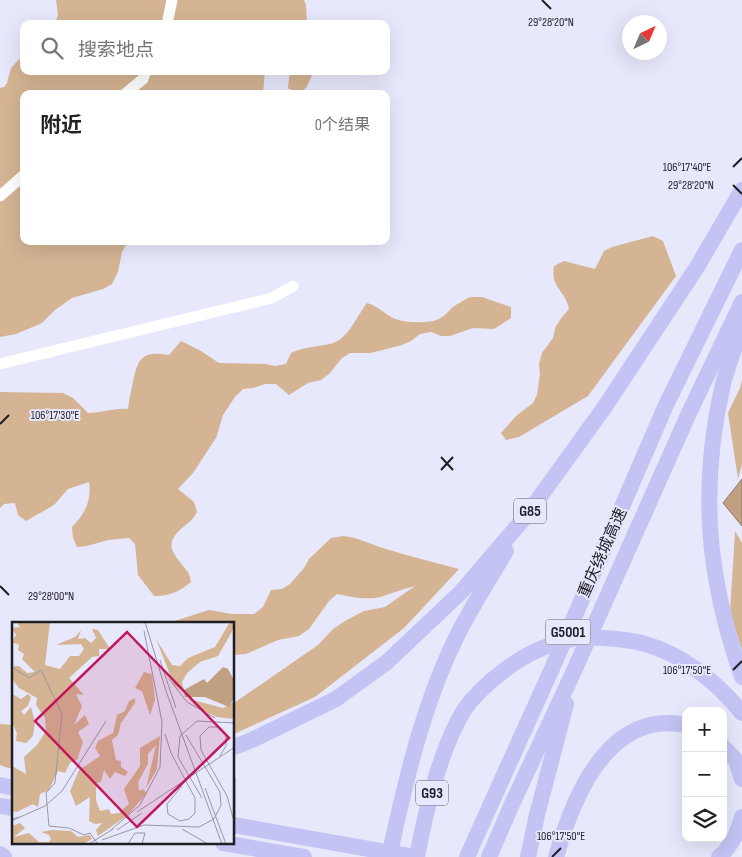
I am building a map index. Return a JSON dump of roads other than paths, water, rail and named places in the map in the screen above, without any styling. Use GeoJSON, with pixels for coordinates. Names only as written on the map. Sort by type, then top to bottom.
{"type":"FeatureCollection","features":[{"type":"Feature","properties":{"kind":"highway","name":"G85"},"geometry":{"type":"LineString","coordinates":[[235,747],[336,700],[387,662],[460,592],[526,516],[610,399],[697,268],[742,190]]}},
{"type":"Feature","properties":{"kind":"highway","name":"重庆绕城高速"},"geometry":{"type":"LineString","coordinates":[[468,857],[666,405],[742,250]]}},
{"type":"Feature","properties":{"kind":"highway","name":"重庆绕城高速"},"geometry":{"type":"LineString","coordinates":[[489,857],[574,672],[689,413],[742,302]]}},
{"type":"Feature","properties":{"kind":"highway"},"geometry":{"type":"LineString","coordinates":[[742,326],[724,382],[717,415],[711,455],[708,499],[710,537],[717,588],[727,632],[742,678]]}},
{"type":"Feature","properties":{"kind":"highway"},"geometry":{"type":"LineString","coordinates":[[389,857],[406,776],[436,684],[455,640],[526,516]]}},
{"type":"Feature","properties":{"kind":"highway","name":"G93"},"geometry":{"type":"LineString","coordinates":[[415,857],[433,789],[452,731],[466,708],[485,685],[519,659],[578,637],[617,639],[644,643],[674,656],[698,672],[724,694],[742,713]]}},
{"type":"Feature","properties":{"kind":"highway"},"geometry":{"type":"LineString","coordinates":[[528,857],[574,672]]}},
{"type":"Feature","properties":{"kind":"highway"},"geometry":{"type":"LineString","coordinates":[[556,857],[562,834],[579,793],[598,763],[618,740],[630,733],[657,723],[682,725]]}},
{"type":"Feature","properties":{"kind":"highway"},"geometry":{"type":"LineString","coordinates":[[727,751],[736,760],[742,779]]}},
{"type":"Feature","properties":{"kind":"highway"},"geometry":{"type":"LineString","coordinates":[[722,855],[738,832],[742,817]]}},
{"type":"Feature","properties":{"kind":"highway"},"geometry":{"type":"LineString","coordinates":[[235,825],[415,857]]}},
{"type":"Feature","properties":{"kind":"highway"},"geometry":{"type":"LineString","coordinates":[[229,844],[304,857]]}},
{"type":"Feature","properties":{"kind":"highway"},"geometry":{"type":"LineString","coordinates":[[0,854],[4,857]]}},
{"type":"Feature","properties":{"kind":"street"},"geometry":{"type":"LineString","coordinates":[[168,20],[172,0]]}},
{"type":"Feature","properties":{"kind":"street"},"geometry":{"type":"LineString","coordinates":[[130,90],[143,79],[144,75]]}},
{"type":"Feature","properties":{"kind":"street"},"geometry":{"type":"LineString","coordinates":[[0,196],[20,178]]}},
{"type":"Feature","properties":{"kind":"street"},"geometry":{"type":"LineString","coordinates":[[0,364],[272,298],[293,286]]}}]}
